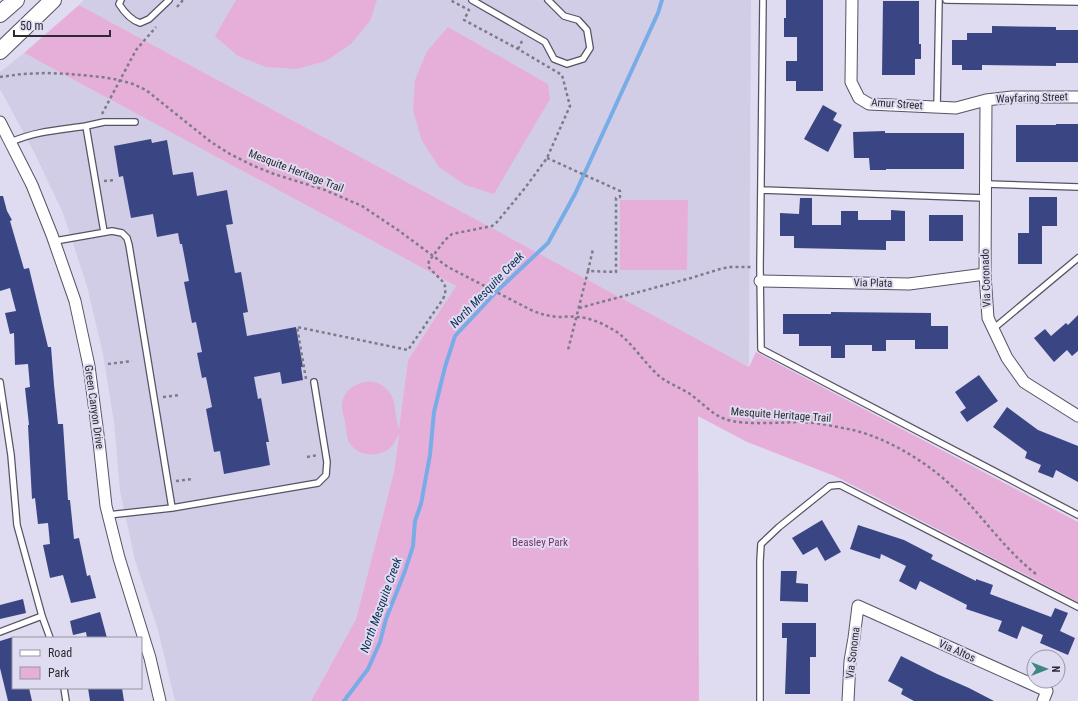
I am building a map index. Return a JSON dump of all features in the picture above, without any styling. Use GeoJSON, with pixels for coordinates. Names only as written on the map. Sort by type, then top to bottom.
{"type":"FeatureCollection","features":[{"type":"Feature","properties":{"kind":"main road"},"geometry":{"type":"LineString","coordinates":[[0,14],[16,0]]}},
{"type":"Feature","properties":{"kind":"main road"},"geometry":{"type":"LineString","coordinates":[[0,51],[53,0]]}},
{"type":"Feature","properties":{"kind":"street","name":"Amur Street"},"geometry":{"type":"LineString","coordinates":[[852,0],[851,82],[859,98],[870,104],[956,108],[986,100]]}},
{"type":"Feature","properties":{"kind":"street","name":"Wayfaring Street"},"geometry":{"type":"LineString","coordinates":[[986,100],[1012,97],[1078,97]]}},
{"type":"Feature","properties":{"kind":"street","name":"Via Coronado"},"geometry":{"type":"LineString","coordinates":[[986,100],[984,274],[988,318],[1006,358],[1024,382],[1076,411]]}},
{"type":"Feature","properties":{"kind":"street","name":"Green Canyon Drive"},"geometry":{"type":"LineString","coordinates":[[0,122],[32,185],[55,241],[75,302],[89,366],[100,442],[106,506],[119,558],[150,658],[160,701]]}},
{"type":"Feature","properties":{"kind":"street","name":"Via Plata"},"geometry":{"type":"LineString","coordinates":[[760,281],[909,284],[984,274]]}},
{"type":"Feature","properties":{"kind":"street","name":"Via Sonoma"},"geometry":{"type":"LineString","coordinates":[[848,701],[850,661],[858,606]]}},
{"type":"Feature","properties":{"kind":"street","name":"Via Altos"},"geometry":{"type":"LineString","coordinates":[[858,606],[1047,691],[1044,701]]}},
{"type":"Feature","properties":{"kind":"lane"},"geometry":{"type":"LineString","coordinates":[[121,0],[119,4],[122,10],[134,21],[140,23],[149,19],[169,0]]}},
{"type":"Feature","properties":{"kind":"lane"},"geometry":{"type":"LineString","coordinates":[[472,0],[545,42],[554,59],[567,64],[583,59],[590,48],[587,30],[578,20],[564,16],[548,0]]}},
{"type":"Feature","properties":{"kind":"lane"},"geometry":{"type":"LineString","coordinates":[[763,0],[760,267],[761,349],[1078,515]]}},
{"type":"Feature","properties":{"kind":"lane"},"geometry":{"type":"LineString","coordinates":[[937,107],[939,0]]}},
{"type":"Feature","properties":{"kind":"lane"},"geometry":{"type":"LineString","coordinates":[[946,0],[1078,2]]}},
{"type":"Feature","properties":{"kind":"lane"},"geometry":{"type":"LineString","coordinates":[[11,142],[26,135],[104,122],[135,122]]}},
{"type":"Feature","properties":{"kind":"lane"},"geometry":{"type":"LineString","coordinates":[[86,126],[104,232]]}},
{"type":"Feature","properties":{"kind":"lane"},"geometry":{"type":"LineString","coordinates":[[986,184],[1078,186]]}},
{"type":"Feature","properties":{"kind":"lane"},"geometry":{"type":"LineString","coordinates":[[762,190],[985,198]]}},
{"type":"Feature","properties":{"kind":"lane"},"geometry":{"type":"LineString","coordinates":[[55,241],[112,231],[122,233],[127,238],[172,508]]}},
{"type":"Feature","properties":{"kind":"lane"},"geometry":{"type":"LineString","coordinates":[[993,328],[1078,258]]}},
{"type":"Feature","properties":{"kind":"lane"},"geometry":{"type":"LineString","coordinates":[[0,382],[11,455],[17,525],[42,616],[50,637]]}},
{"type":"Feature","properties":{"kind":"lane"},"geometry":{"type":"LineString","coordinates":[[108,515],[172,508],[318,483],[326,475],[327,462],[314,382]]}},
{"type":"Feature","properties":{"kind":"lane"},"geometry":{"type":"LineString","coordinates":[[760,701],[761,544],[778,527],[830,486],[840,485],[1078,607]]}},
{"type":"Feature","properties":{"kind":"lane"},"geometry":{"type":"LineString","coordinates":[[0,632],[42,616]]}},
{"type":"Feature","properties":{"kind":"lane"},"geometry":{"type":"LineString","coordinates":[[64,689],[66,701]]}},
{"type":"Feature","properties":{"kind":"path"},"geometry":{"type":"LineString","coordinates":[[172,11],[184,0]]}},
{"type":"Feature","properties":{"kind":"path"},"geometry":{"type":"LineString","coordinates":[[307,382],[297,327],[408,350],[446,294],[444,282],[428,266],[429,261],[445,240],[452,234],[492,226],[497,222],[547,158],[570,106],[562,75],[464,20],[469,10],[450,0]]}},
{"type":"Feature","properties":{"kind":"path"},"geometry":{"type":"LineString","coordinates":[[101,115],[136,50],[160,22]]}},
{"type":"Feature","properties":{"kind":"path","name":"Mesquite Heritage Trail"},"geometry":{"type":"LineString","coordinates":[[0,77],[45,73],[96,76],[133,84],[146,90],[196,131],[230,154],[261,169],[325,190],[362,206],[398,230],[448,267],[531,310],[544,315],[576,317],[596,321],[611,328],[625,339],[659,377],[684,390],[706,408],[724,419],[745,422],[802,422],[824,424],[856,431],[907,452],[957,491],[997,538],[1022,563],[1037,575]]}},
{"type":"Feature","properties":{"kind":"path"},"geometry":{"type":"LineString","coordinates":[[547,158],[620,191],[620,198],[616,198],[616,272],[588,271]]}},
{"type":"Feature","properties":{"kind":"path"},"geometry":{"type":"LineString","coordinates":[[568,350],[593,249]]}},
{"type":"Feature","properties":{"kind":"path"},"geometry":{"type":"LineString","coordinates":[[578,308],[720,269],[729,267],[760,267]]}},
{"type":"Feature","properties":{"kind":"path"},"geometry":{"type":"LineString","coordinates":[[108,364],[132,361]]}},
{"type":"Feature","properties":{"kind":"path"},"geometry":{"type":"LineString","coordinates":[[155,399],[180,395]]}},
{"type":"Feature","properties":{"kind":"path"},"geometry":{"type":"LineString","coordinates":[[168,483],[193,479]]}},
{"type":"Feature","properties":{"kind":"shaded area"},"geometry":{"type":"Polygon","coordinates":[[[84,0],[751,0],[749,367],[79,5],[84,0]]]}},
{"type":"Feature","properties":{"kind":"shaded area"},"geometry":{"type":"Polygon","coordinates":[[[24,53],[456,286],[408,360],[394,472],[356,619],[311,701],[175,701],[158,630],[135,560],[120,491],[114,422],[103,354],[87,286],[63,213],[34,152],[0,89],[0,72],[24,53]]]}},
{"type":"Feature","properties":{"kind":"green space"},"geometry":{"type":"Polygon","coordinates":[[[236,0],[377,0],[370,21],[351,44],[326,61],[297,69],[266,67],[238,56],[215,36],[236,0]]]}},
{"type":"Feature","properties":{"kind":"green space","name":"Beasley Park"},"geometry":{"type":"Polygon","coordinates":[[[79,5],[749,367],[756,352],[1078,522],[1078,602],[837,477],[747,442],[698,416],[699,701],[311,701],[356,619],[394,472],[399,434],[392,446],[381,453],[368,454],[356,450],[351,446],[347,438],[342,408],[343,399],[347,392],[357,384],[375,382],[380,384],[386,388],[393,398],[399,429],[408,360],[456,286],[24,53],[79,5]]]}},
{"type":"Feature","properties":{"kind":"green space"},"geometry":{"type":"Polygon","coordinates":[[[448,27],[548,84],[550,99],[494,194],[465,185],[439,167],[422,141],[413,111],[415,80],[427,51],[448,27]]]}},
{"type":"Feature","properties":{"kind":"green space"},"geometry":{"type":"Polygon","coordinates":[[[620,200],[688,200],[687,270],[620,270],[620,200]]]}},
{"type":"Feature","properties":{"kind":"building"},"geometry":{"type":"Polygon","coordinates":[[[786,0],[823,0],[823,91],[796,91],[796,81],[786,81],[786,61],[797,61],[797,37],[784,37],[786,0]]]}},
{"type":"Feature","properties":{"kind":"building"},"geometry":{"type":"Polygon","coordinates":[[[883,1],[919,1],[919,44],[921,44],[921,59],[915,59],[915,75],[882,75],[883,1]]]}},
{"type":"Feature","properties":{"kind":"building"},"geometry":{"type":"Polygon","coordinates":[[[992,26],[1056,27],[1056,30],[1078,30],[1078,63],[1056,63],[1056,66],[982,65],[982,70],[962,70],[962,65],[952,65],[952,40],[967,40],[967,33],[992,33],[992,26]]]}},
{"type":"Feature","properties":{"kind":"building"},"geometry":{"type":"Polygon","coordinates":[[[823,105],[837,113],[833,120],[842,125],[828,152],[804,139],[823,105]]]}},
{"type":"Feature","properties":{"kind":"building"},"geometry":{"type":"Polygon","coordinates":[[[1078,124],[1078,162],[1016,162],[1016,125],[1078,124]]]}},
{"type":"Feature","properties":{"kind":"building"},"geometry":{"type":"Polygon","coordinates":[[[885,131],[885,133],[964,133],[964,169],[870,170],[869,158],[854,158],[853,132],[885,131]]]}},
{"type":"Feature","properties":{"kind":"building"},"geometry":{"type":"Polygon","coordinates":[[[151,139],[152,143],[167,140],[173,175],[193,172],[197,196],[227,190],[233,224],[226,225],[235,273],[241,272],[248,312],[243,313],[247,336],[296,327],[303,367],[301,367],[303,380],[282,384],[280,372],[254,377],[258,399],[261,398],[269,442],[266,442],[270,465],[224,474],[220,451],[214,452],[206,409],[212,407],[206,377],[202,378],[197,353],[202,352],[196,322],[192,323],[184,282],[189,281],[182,244],[180,244],[178,233],[157,237],[153,214],[131,218],[123,176],[119,177],[114,146],[151,139]]]}},
{"type":"Feature","properties":{"kind":"building"},"geometry":{"type":"Polygon","coordinates":[[[0,196],[3,196],[7,211],[12,220],[10,221],[24,269],[29,268],[48,347],[51,347],[58,424],[63,424],[68,500],[70,500],[74,539],[79,538],[87,576],[90,575],[96,598],[71,603],[63,575],[50,578],[43,545],[50,544],[48,523],[38,524],[35,498],[32,499],[29,425],[25,388],[30,387],[28,364],[15,365],[14,333],[10,334],[5,313],[16,311],[10,288],[0,291],[0,196]]]}},
{"type":"Feature","properties":{"kind":"building"},"geometry":{"type":"Polygon","coordinates":[[[1029,197],[1057,197],[1057,226],[1042,226],[1042,264],[1018,264],[1018,233],[1029,233],[1029,197]]]}},
{"type":"Feature","properties":{"kind":"building"},"geometry":{"type":"Polygon","coordinates":[[[800,198],[812,198],[812,225],[841,225],[841,211],[858,211],[858,220],[891,220],[891,210],[905,211],[905,241],[886,241],[886,250],[794,248],[794,236],[780,236],[780,213],[799,214],[800,198]]]}},
{"type":"Feature","properties":{"kind":"building"},"geometry":{"type":"Polygon","coordinates":[[[929,215],[963,215],[963,241],[929,241],[929,215]]]}},
{"type":"Feature","properties":{"kind":"building"},"geometry":{"type":"Polygon","coordinates":[[[831,312],[931,313],[931,326],[948,326],[948,349],[915,349],[915,340],[886,340],[886,351],[872,351],[872,345],[845,345],[845,358],[831,358],[831,346],[799,346],[799,334],[783,334],[783,314],[831,314],[831,312]]]}},
{"type":"Feature","properties":{"kind":"building"},"geometry":{"type":"Polygon","coordinates":[[[1078,315],[1078,351],[1072,356],[1067,350],[1054,362],[1034,338],[1045,329],[1051,336],[1066,323],[1068,325],[1078,315]]]}},
{"type":"Feature","properties":{"kind":"building"},"geometry":{"type":"Polygon","coordinates":[[[979,375],[998,401],[967,422],[960,412],[966,408],[955,392],[979,375]]]}},
{"type":"Feature","properties":{"kind":"building"},"geometry":{"type":"Polygon","coordinates":[[[1007,407],[1038,430],[1078,446],[1078,482],[1056,470],[1053,478],[1038,472],[1041,465],[1025,458],[1027,452],[993,427],[1007,407]]]}},
{"type":"Feature","properties":{"kind":"building"},"geometry":{"type":"Polygon","coordinates":[[[822,520],[841,552],[825,561],[817,547],[803,555],[792,538],[822,520]]]}},
{"type":"Feature","properties":{"kind":"building"},"geometry":{"type":"Polygon","coordinates":[[[858,525],[904,540],[933,555],[931,559],[976,581],[976,579],[993,585],[990,594],[1051,617],[1055,608],[1068,613],[1060,631],[1075,638],[1068,655],[1066,654],[1066,649],[1054,649],[1040,643],[1043,635],[1022,626],[1017,639],[998,631],[1002,621],[966,609],[967,605],[920,581],[916,590],[899,581],[906,566],[881,554],[880,559],[850,549],[858,525]]]}},
{"type":"Feature","properties":{"kind":"building"},"geometry":{"type":"Polygon","coordinates":[[[781,571],[797,571],[796,583],[808,584],[808,602],[780,601],[781,571]]]}},
{"type":"Feature","properties":{"kind":"building"},"geometry":{"type":"Polygon","coordinates":[[[23,599],[26,613],[0,619],[0,605],[23,599]]]}},
{"type":"Feature","properties":{"kind":"building"},"geometry":{"type":"Polygon","coordinates":[[[100,612],[107,637],[87,637],[86,632],[73,635],[70,621],[100,612]]]}},
{"type":"Feature","properties":{"kind":"building"},"geometry":{"type":"Polygon","coordinates":[[[782,623],[816,623],[816,657],[810,657],[810,694],[785,694],[787,638],[782,638],[782,623]]]}},
{"type":"Feature","properties":{"kind":"building"},"geometry":{"type":"Polygon","coordinates":[[[12,637],[12,689],[29,689],[32,701],[8,701],[0,668],[0,641],[12,637]]]}},
{"type":"Feature","properties":{"kind":"building"},"geometry":{"type":"Polygon","coordinates":[[[901,656],[994,701],[914,701],[901,694],[903,689],[888,681],[901,656]]]}},
{"type":"Feature","properties":{"kind":"building"},"geometry":{"type":"Polygon","coordinates":[[[88,689],[122,689],[124,701],[90,701],[88,689]]]}},
{"type":"Feature","properties":{"kind":"waterway","name":"North Mesquite Creek"},"geometry":{"type":"LineString","coordinates":[[344,701],[368,669],[380,642],[386,619],[413,546],[415,521],[421,504],[430,455],[434,412],[445,367],[455,336],[497,291],[548,243],[575,194],[658,13],[662,0]]}}]}
